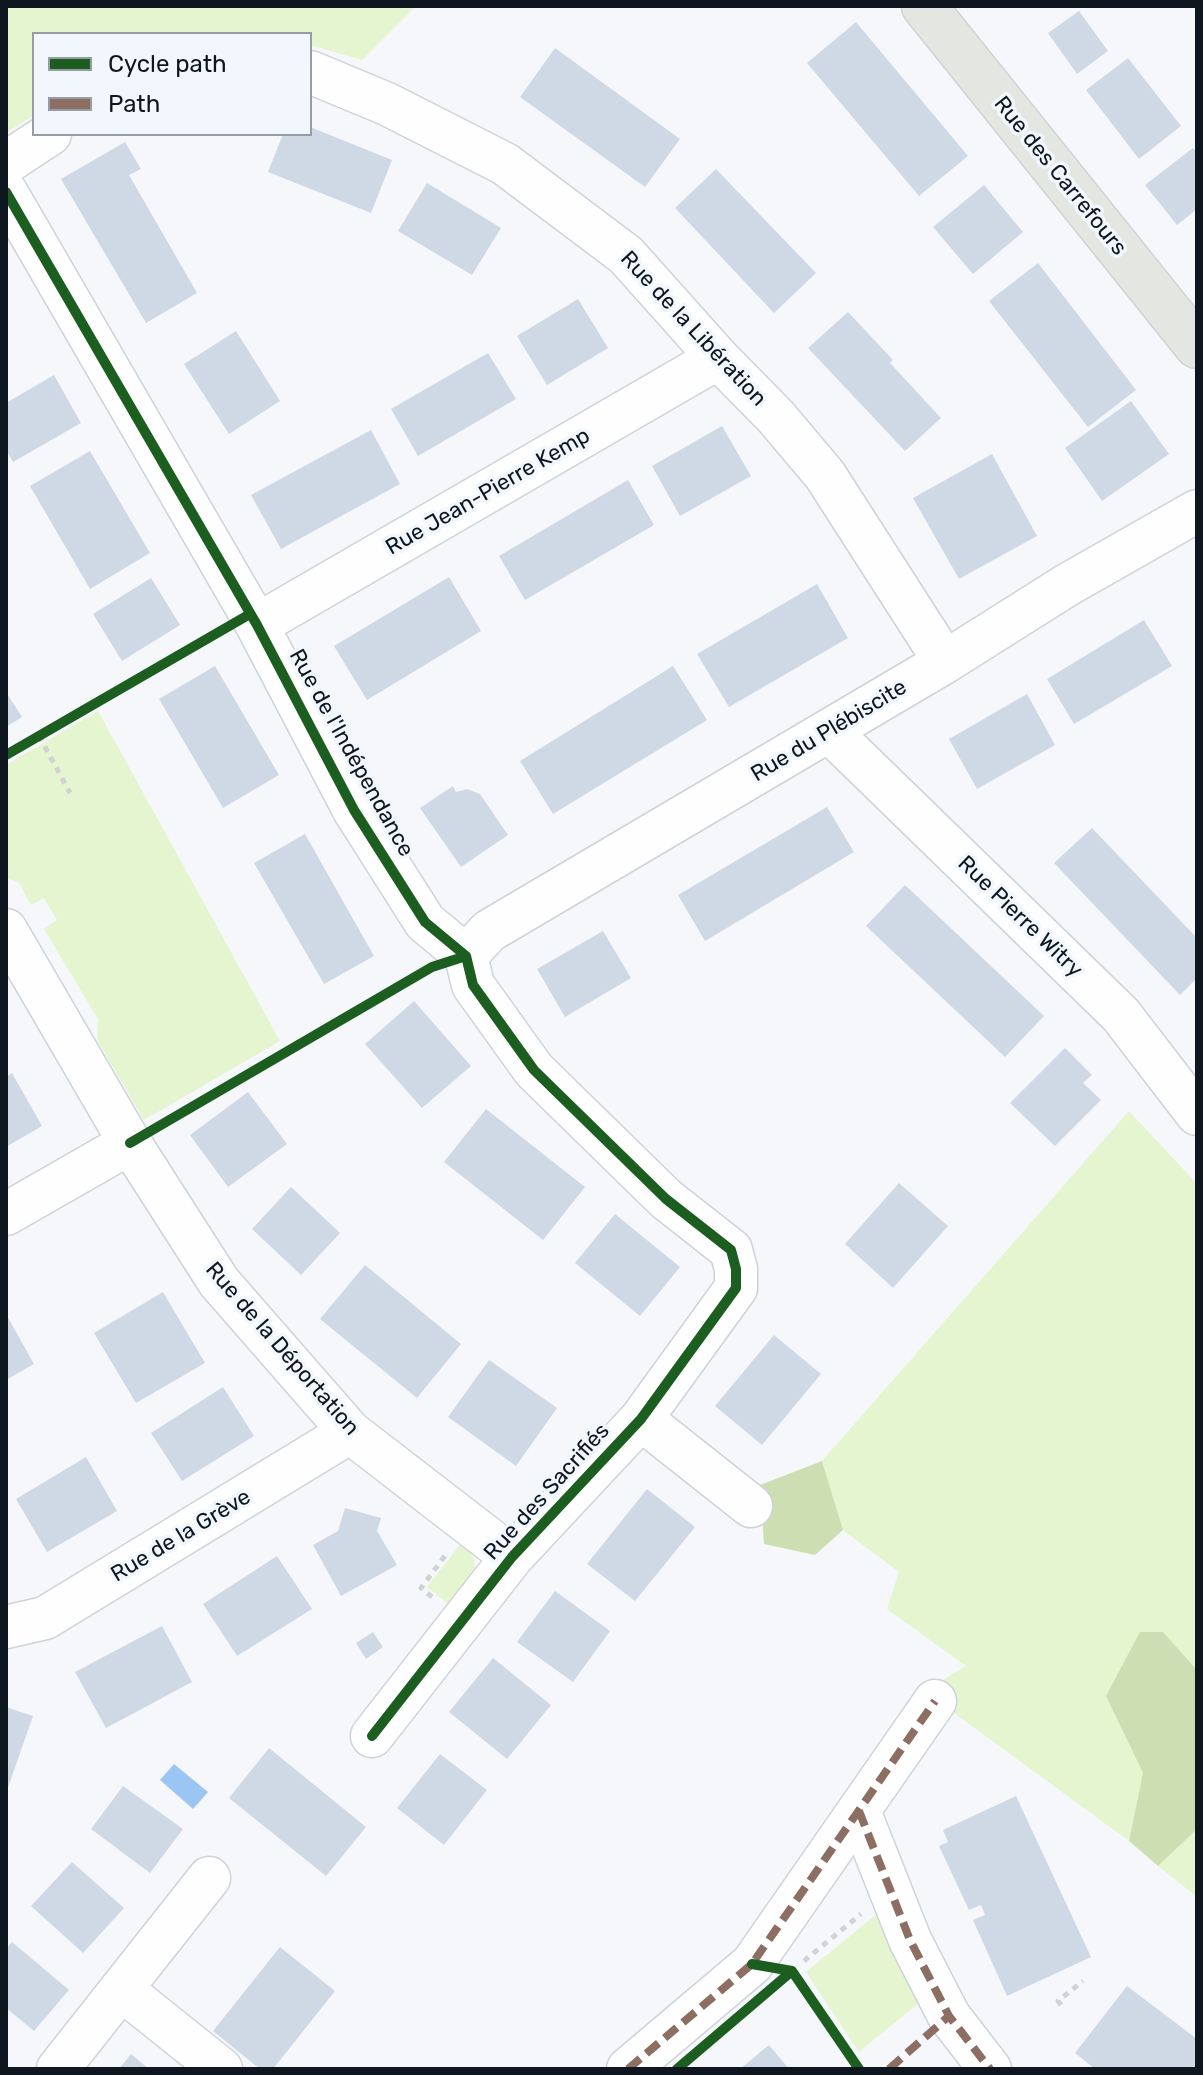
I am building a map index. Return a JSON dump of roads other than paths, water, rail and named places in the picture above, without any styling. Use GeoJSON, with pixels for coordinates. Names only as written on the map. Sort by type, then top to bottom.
{"type":"FeatureCollection","features":[{"type":"Feature","properties":{"kind":"main road","name":"Rue des Carrefours"},"geometry":{"type":"LineString","coordinates":[[924,6],[1197,346]]}},
{"type":"Feature","properties":{"kind":"street","name":"Rue de la Libération"},"geometry":{"type":"LineString","coordinates":[[312,73],[387,104],[505,164],[626,255],[718,358],[776,417],[825,475],[945,662]]}},
{"type":"Feature","properties":{"kind":"street"},"geometry":{"type":"LineString","coordinates":[[6,163],[47,136]]}},
{"type":"Feature","properties":{"kind":"street","name":"Rue de l'Indépendance"},"geometry":{"type":"LineString","coordinates":[[6,192],[257,625],[354,810],[425,922],[466,956]]}},
{"type":"Feature","properties":{"kind":"street","name":"Rue Jean-Pierre Kemp"},"geometry":{"type":"LineString","coordinates":[[257,625],[718,358]]}},
{"type":"Feature","properties":{"kind":"street","name":"Rue du Plébiscite"},"geometry":{"type":"LineString","coordinates":[[466,956],[489,931],[945,662],[1067,585],[1197,511]]}},
{"type":"Feature","properties":{"kind":"street","name":"Rue Pierre Witry"},"geometry":{"type":"LineString","coordinates":[[829,731],[1121,1015],[1197,1114]]}},
{"type":"Feature","properties":{"kind":"street","name":"Rue de la Déportation"},"geometry":{"type":"LineString","coordinates":[[6,930],[130,1143],[219,1282],[350,1432],[512,1557]]}},
{"type":"Feature","properties":{"kind":"street","name":"Rue des Sacrifiés"},"geometry":{"type":"LineString","coordinates":[[372,1736],[512,1557],[641,1419],[736,1288],[736,1269],[731,1250],[666,1199],[534,1070],[473,985],[466,956]]}},
{"type":"Feature","properties":{"kind":"street"},"geometry":{"type":"LineString","coordinates":[[6,1214],[130,1143]]}},
{"type":"Feature","properties":{"kind":"street"},"geometry":{"type":"LineString","coordinates":[[641,1419],[751,1506]]}},
{"type":"Feature","properties":{"kind":"street","name":"Rue de la Grève"},"geometry":{"type":"LineString","coordinates":[[6,1627],[45,1618],[350,1432]]}},
{"type":"Feature","properties":{"kind":"street"},"geometry":{"type":"LineString","coordinates":[[628,2069],[752,1964],[935,1701]]}},
{"type":"Feature","properties":{"kind":"street"},"geometry":{"type":"LineString","coordinates":[[859,1811],[910,1940],[949,2016],[990,2069]]}},
{"type":"Feature","properties":{"kind":"street"},"geometry":{"type":"LineString","coordinates":[[58,2069],[209,1878]]}},
{"type":"Feature","properties":{"kind":"street"},"geometry":{"type":"LineString","coordinates":[[121,1989],[221,2069]]}},
{"type":"Feature","properties":{"kind":"water"},"geometry":{"type":"Polygon","coordinates":[[[174,1764],[208,1792],[193,1809],[160,1780],[174,1764]]]}}]}
